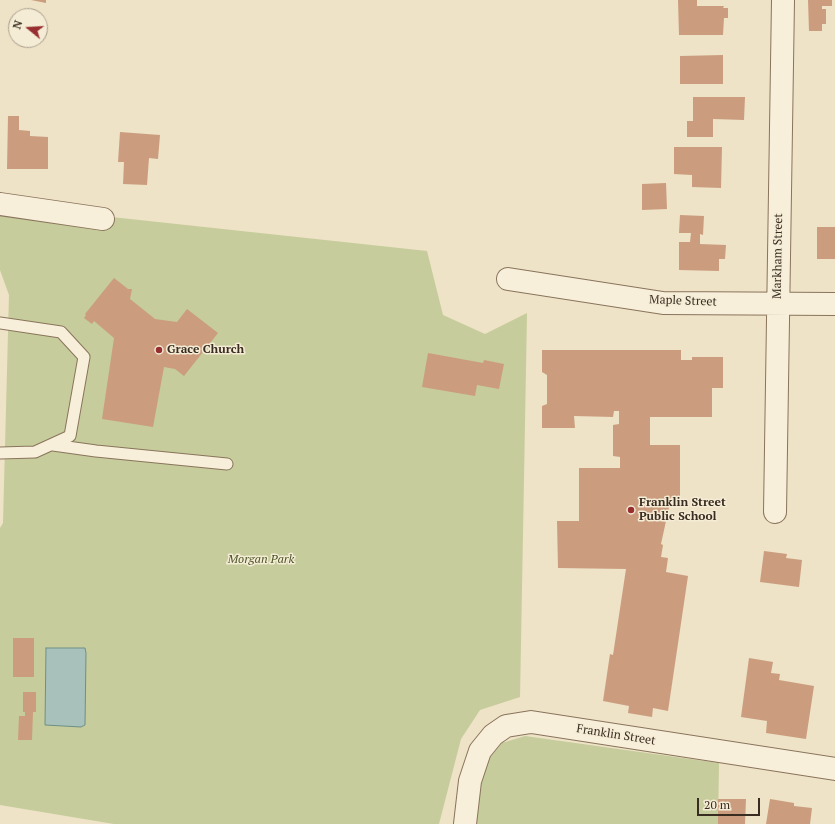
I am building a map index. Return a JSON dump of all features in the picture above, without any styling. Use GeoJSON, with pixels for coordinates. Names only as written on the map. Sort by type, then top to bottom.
{"type":"FeatureCollection","features":[{"type":"Feature","properties":{"kind":"street","name":"Markham Street"},"geometry":{"type":"LineString","coordinates":[[775,512],[783,0]]}},
{"type":"Feature","properties":{"kind":"street"},"geometry":{"type":"LineString","coordinates":[[0,204],[103,219]]}},
{"type":"Feature","properties":{"kind":"street","name":"Maple Street"},"geometry":{"type":"LineString","coordinates":[[508,279],[663,303],[778,302],[835,304]]}},
{"type":"Feature","properties":{"kind":"street","name":"Franklin Street"},"geometry":{"type":"LineString","coordinates":[[465,824],[470,781],[480,751],[493,735],[506,726],[531,722],[835,768]]}},
{"type":"Feature","properties":{"kind":"lane"},"geometry":{"type":"LineString","coordinates":[[0,323],[60,332],[84,357],[70,436],[35,452],[0,453]]}},
{"type":"Feature","properties":{"kind":"lane"},"geometry":{"type":"LineString","coordinates":[[53,445],[96,451],[227,464]]}},
{"type":"Feature","properties":{"kind":"green space","name":"Morgan Park"},"geometry":{"type":"Polygon","coordinates":[[[0,205],[427,251],[443,315],[485,334],[527,313],[520,697],[480,710],[461,739],[439,824],[114,824],[0,805],[0,528],[3,523],[9,295],[0,270],[0,205]]]}},
{"type":"Feature","properties":{"kind":"green space"},"geometry":{"type":"Polygon","coordinates":[[[525,736],[719,763],[718,824],[476,824],[483,766],[502,743],[525,736]]]}},
{"type":"Feature","properties":{"kind":"water"},"geometry":{"type":"Polygon","coordinates":[[[46,648],[85,648],[85,725],[81,727],[45,725],[46,648]]]}},
{"type":"Feature","properties":{"kind":"building"},"geometry":{"type":"Polygon","coordinates":[[[31,0],[46,0],[46,3],[31,0]]]}},
{"type":"Feature","properties":{"kind":"building"},"geometry":{"type":"Polygon","coordinates":[[[678,0],[697,0],[697,6],[724,6],[723,8],[728,8],[728,18],[724,18],[723,35],[679,35],[678,0]]]}},
{"type":"Feature","properties":{"kind":"building"},"geometry":{"type":"Polygon","coordinates":[[[808,0],[832,0],[832,6],[822,6],[822,9],[826,9],[826,24],[822,24],[822,31],[809,31],[808,0]]]}},
{"type":"Feature","properties":{"kind":"building"},"geometry":{"type":"Polygon","coordinates":[[[723,55],[723,84],[680,84],[680,56],[723,55]]]}},
{"type":"Feature","properties":{"kind":"building"},"geometry":{"type":"Polygon","coordinates":[[[693,97],[745,97],[744,120],[713,119],[713,137],[687,137],[687,121],[693,121],[693,97]]]}},
{"type":"Feature","properties":{"kind":"building"},"geometry":{"type":"Polygon","coordinates":[[[8,116],[19,116],[19,130],[30,131],[30,136],[48,137],[48,169],[7,169],[8,116]]]}},
{"type":"Feature","properties":{"kind":"building"},"geometry":{"type":"Polygon","coordinates":[[[120,132],[160,135],[158,159],[149,158],[147,185],[123,184],[124,162],[118,162],[120,132]]]}},
{"type":"Feature","properties":{"kind":"building"},"geometry":{"type":"Polygon","coordinates":[[[674,147],[722,147],[721,188],[692,187],[692,175],[674,174],[674,147]]]}},
{"type":"Feature","properties":{"kind":"building"},"geometry":{"type":"Polygon","coordinates":[[[666,183],[667,209],[642,210],[642,184],[666,183]]]}},
{"type":"Feature","properties":{"kind":"building"},"geometry":{"type":"Polygon","coordinates":[[[680,215],[704,216],[703,235],[700,234],[700,244],[726,245],[725,259],[719,259],[719,271],[679,270],[679,242],[690,242],[691,233],[679,233],[680,215]]]}},
{"type":"Feature","properties":{"kind":"building"},"geometry":{"type":"Polygon","coordinates":[[[817,227],[835,227],[835,259],[817,259],[817,227]]]}},
{"type":"Feature","properties":{"kind":"building","name":"Grace Church"},"geometry":{"type":"Polygon","coordinates":[[[114,278],[128,289],[132,289],[130,299],[155,319],[177,322],[187,309],[218,333],[184,376],[175,369],[164,367],[153,427],[102,419],[114,338],[94,321],[92,324],[84,318],[86,315],[85,314],[114,278]]]}},
{"type":"Feature","properties":{"kind":"building"},"geometry":{"type":"Polygon","coordinates":[[[542,350],[681,350],[681,360],[692,360],[692,357],[723,357],[723,388],[712,388],[712,417],[650,417],[650,445],[680,445],[680,498],[671,498],[661,544],[663,545],[661,557],[668,558],[666,572],[688,576],[668,711],[653,708],[652,717],[628,713],[629,706],[603,701],[610,654],[613,655],[626,569],[558,568],[557,521],[579,521],[579,468],[620,468],[620,457],[613,456],[613,425],[619,424],[619,411],[614,411],[613,417],[574,416],[575,428],[542,428],[542,406],[547,404],[547,375],[542,372],[542,350]]]}},
{"type":"Feature","properties":{"kind":"building"},"geometry":{"type":"Polygon","coordinates":[[[428,353],[483,363],[484,360],[504,364],[499,389],[477,385],[475,396],[422,387],[428,353]]]}},
{"type":"Feature","properties":{"kind":"building"},"geometry":{"type":"Polygon","coordinates":[[[764,551],[787,554],[786,558],[802,560],[799,587],[760,582],[764,551]]]}},
{"type":"Feature","properties":{"kind":"building"},"geometry":{"type":"Polygon","coordinates":[[[13,638],[34,638],[34,677],[13,677],[13,638]]]}},
{"type":"Feature","properties":{"kind":"building"},"geometry":{"type":"Polygon","coordinates":[[[749,658],[773,662],[771,673],[780,674],[779,680],[814,686],[806,739],[766,733],[767,721],[741,717],[749,658]]]}},
{"type":"Feature","properties":{"kind":"building"},"geometry":{"type":"Polygon","coordinates":[[[23,692],[36,692],[36,712],[33,712],[32,740],[18,740],[19,716],[25,716],[25,712],[23,712],[23,692]]]}},
{"type":"Feature","properties":{"kind":"building"},"geometry":{"type":"Polygon","coordinates":[[[718,799],[746,799],[745,824],[718,824],[718,799]]]}},
{"type":"Feature","properties":{"kind":"building"},"geometry":{"type":"Polygon","coordinates":[[[770,799],[794,803],[794,806],[812,808],[810,824],[766,824],[770,799]]]}},
{"type":"Feature","properties":{"kind":"place","name":"Grace Church"},"geometry":{"type":"Point","coordinates":[159,350]}},
{"type":"Feature","properties":{"kind":"place","name":"Franklin Street Public School"},"geometry":{"type":"Point","coordinates":[631,510]}}]}
